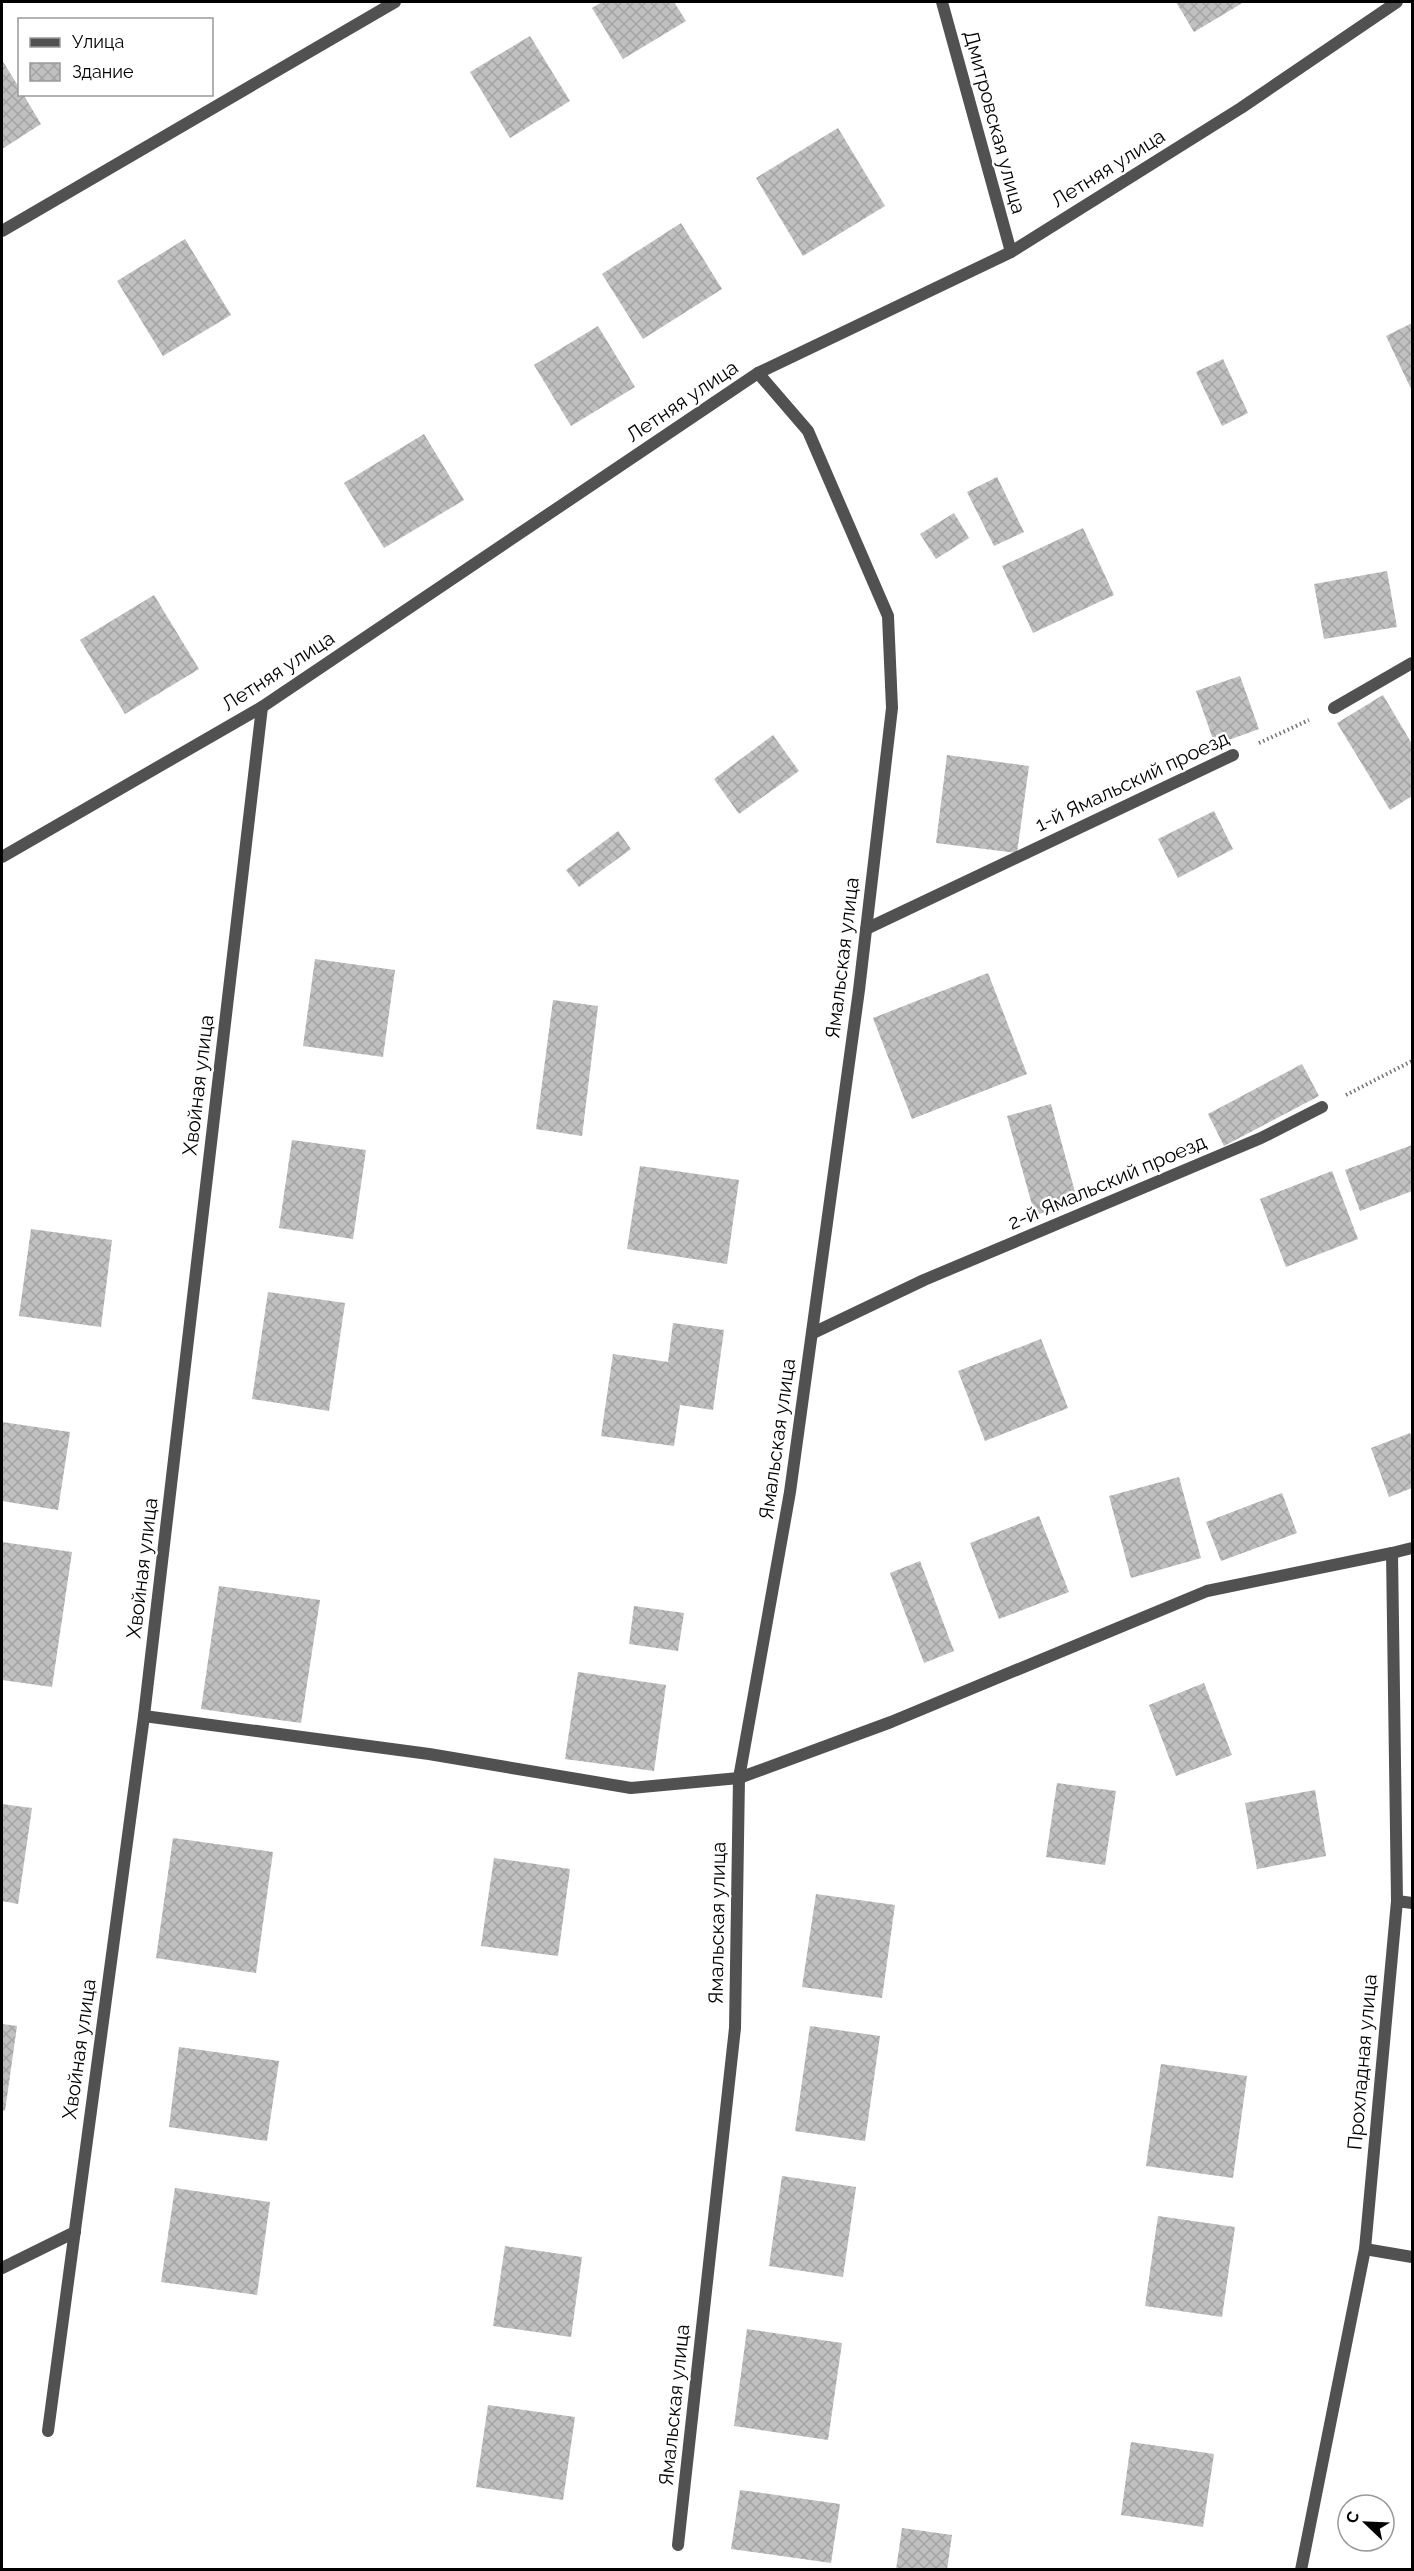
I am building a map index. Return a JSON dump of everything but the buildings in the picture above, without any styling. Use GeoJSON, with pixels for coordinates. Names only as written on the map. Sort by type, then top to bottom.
{"type":"FeatureCollection","features":[{"type":"Feature","properties":{"kind":"street"},"geometry":{"type":"LineString","coordinates":[[2,231],[395,2]]}},
{"type":"Feature","properties":{"kind":"street","name":"Дмитровская улица"},"geometry":{"type":"LineString","coordinates":[[942,2],[1011,252]]}},
{"type":"Feature","properties":{"kind":"street","name":"Летняя улица"},"geometry":{"type":"LineString","coordinates":[[2,857],[262,707],[758,373],[1011,252],[1241,108],[1397,2]]}},
{"type":"Feature","properties":{"kind":"street","name":"Ямальская улица"},"geometry":{"type":"LineString","coordinates":[[678,2545],[735,2028],[739,1778],[790,1492],[813,1333],[866,929],[892,708],[888,616],[808,431],[758,373]]}},
{"type":"Feature","properties":{"kind":"street"},"geometry":{"type":"LineString","coordinates":[[1334,708],[1413,663]]}},
{"type":"Feature","properties":{"kind":"street","name":"Хвойная улица"},"geometry":{"type":"LineString","coordinates":[[48,2431],[144,1716],[262,707]]}},
{"type":"Feature","properties":{"kind":"street","name":"1-й Ямальский проезд"},"geometry":{"type":"LineString","coordinates":[[866,929],[1233,755]]}},
{"type":"Feature","properties":{"kind":"street","name":"2-й Ямальский проезд"},"geometry":{"type":"LineString","coordinates":[[813,1333],[924,1280],[1261,1138],[1323,1107]]}},
{"type":"Feature","properties":{"kind":"street"},"geometry":{"type":"LineString","coordinates":[[144,1716],[429,1754],[631,1788],[739,1778],[891,1722],[1207,1591],[1413,1548]]}},
{"type":"Feature","properties":{"kind":"street","name":"Прохладная улица"},"geometry":{"type":"LineString","coordinates":[[1301,2570],[1365,2249],[1397,1901],[1392,1553]]}},
{"type":"Feature","properties":{"kind":"street"},"geometry":{"type":"LineString","coordinates":[[1397,1901],[1413,1903]]}},
{"type":"Feature","properties":{"kind":"street"},"geometry":{"type":"LineString","coordinates":[[2,2268],[75,2232]]}},
{"type":"Feature","properties":{"kind":"street"},"geometry":{"type":"LineString","coordinates":[[1365,2249],[1413,2257]]}},
{"type":"Feature","properties":{"kind":"path","name":"1-й Ямальский проезд"},"geometry":{"type":"LineString","coordinates":[[1233,755],[1334,708]]}},
{"type":"Feature","properties":{"kind":"path"},"geometry":{"type":"LineString","coordinates":[[1323,1107],[1413,1061]]}}]}
